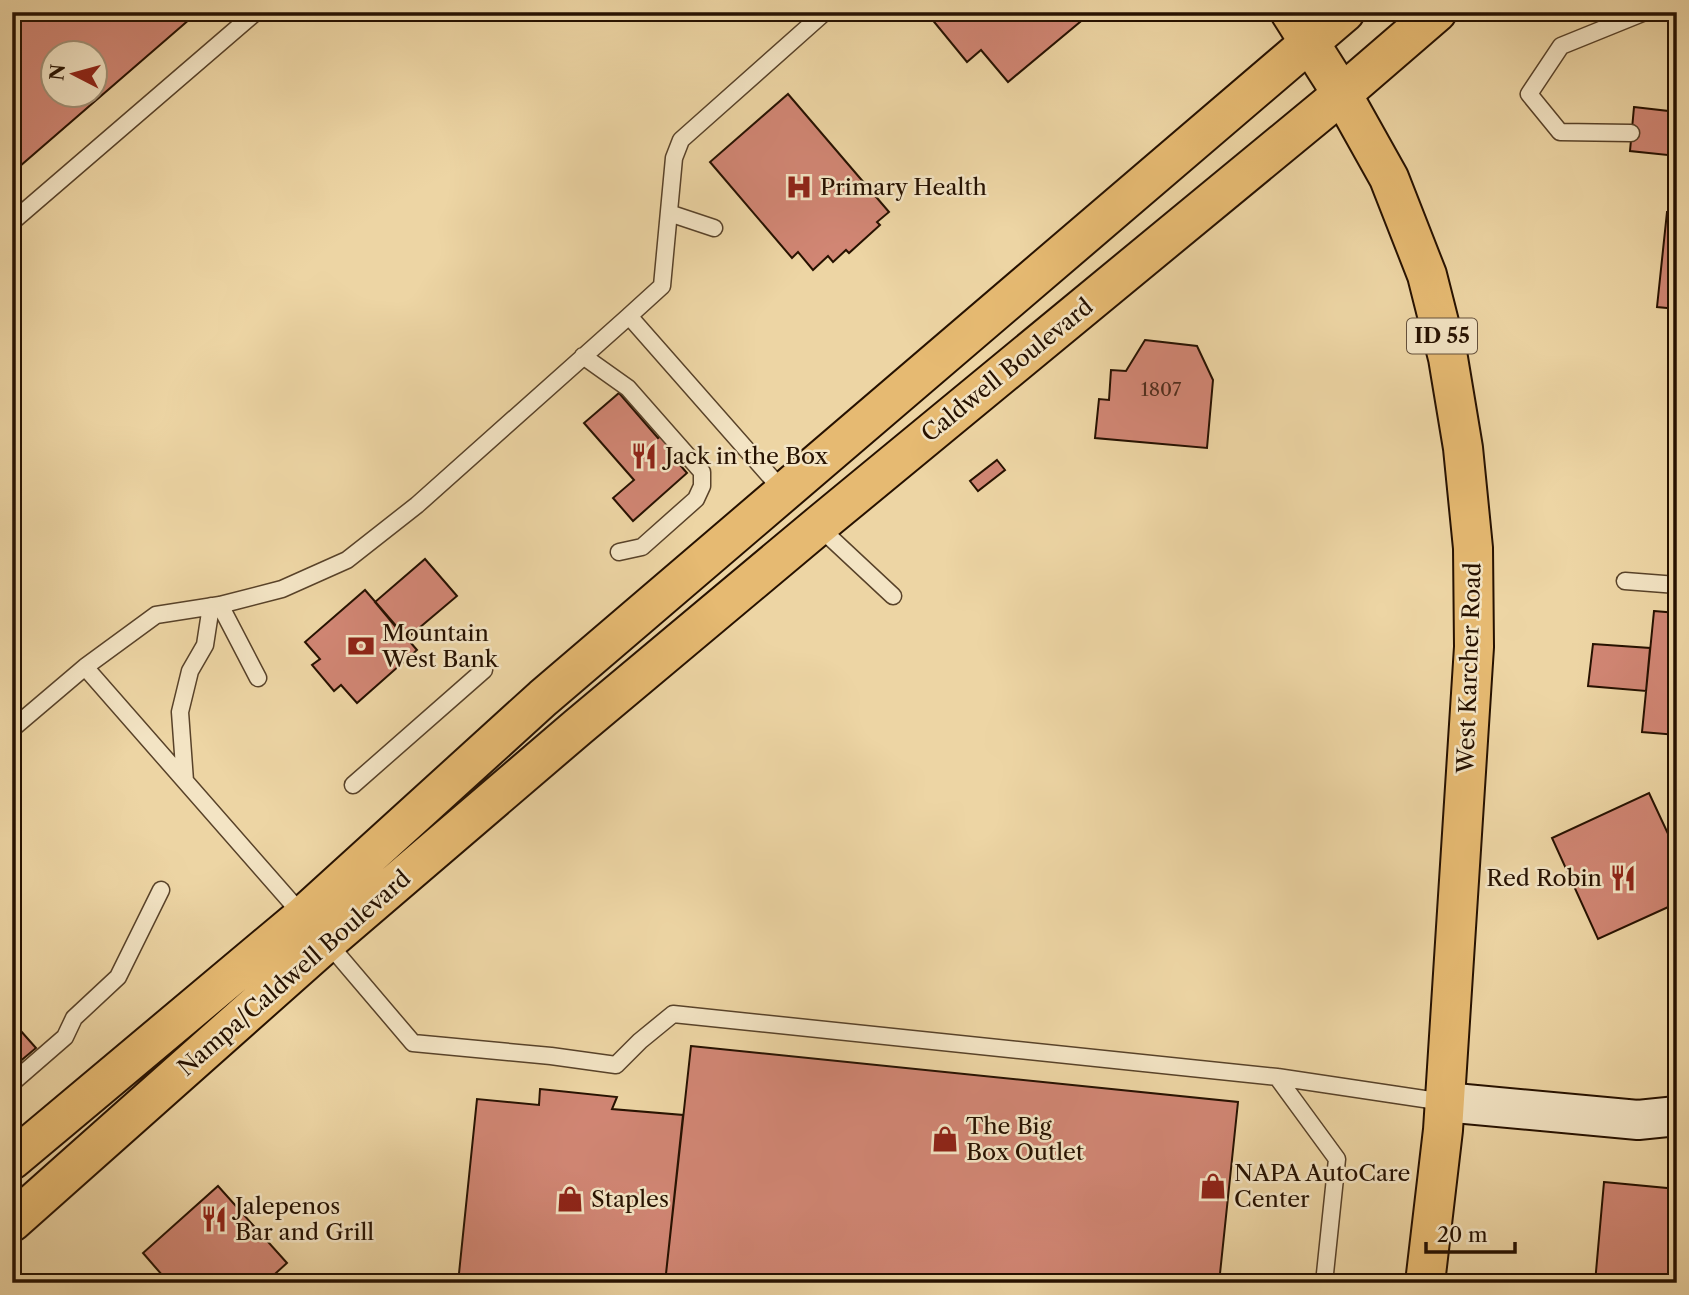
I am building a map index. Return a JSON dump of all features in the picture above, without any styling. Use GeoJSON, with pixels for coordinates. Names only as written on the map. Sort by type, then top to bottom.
{"type":"FeatureCollection","features":[{"type":"Feature","properties":{"kind":"main road"},"geometry":{"type":"LineString","coordinates":[[784,492],[1300,27],[1345,12]]}},
{"type":"Feature","properties":{"kind":"main road","name":"Caldwell Boulevard"},"geometry":{"type":"LineString","coordinates":[[578,727],[1342,94],[1437,12]]}},
{"type":"Feature","properties":{"kind":"main road","name":"West Karcher Road"},"geometry":{"type":"LineString","coordinates":[[1300,27],[1342,94],[1389,178],[1427,275],[1448,358],[1463,448],[1473,548],[1474,647],[1443,1130],[1425,1283]]}},
{"type":"Feature","properties":{"kind":"main road","name":"Nampa/Caldwell Boulevard"},"geometry":{"type":"LineString","coordinates":[[12,1222],[315,929],[543,698],[784,492]]}},
{"type":"Feature","properties":{"kind":"main road","name":"Nampa/Caldwell Boulevard"},"geometry":{"type":"LineString","coordinates":[[12,1160],[578,727]]}},
{"type":"Feature","properties":{"kind":"street"},"geometry":{"type":"LineString","coordinates":[[1444,1102],[1638,1121],[1677,1115]]}},
{"type":"Feature","properties":{"kind":"lane"},"geometry":{"type":"LineString","coordinates":[[12,222],[256,12]]}},
{"type":"Feature","properties":{"kind":"lane"},"geometry":{"type":"LineString","coordinates":[[12,729],[85,667],[156,615],[215,605],[282,589],[347,560],[416,505],[662,286],[674,158],[681,140],[825,12]]}},
{"type":"Feature","properties":{"kind":"lane"},"geometry":{"type":"LineString","coordinates":[[1632,132],[1560,132],[1529,94],[1562,46],[1645,12]]}},
{"type":"Feature","properties":{"kind":"lane"},"geometry":{"type":"LineString","coordinates":[[669,213],[714,228]]}},
{"type":"Feature","properties":{"kind":"lane"},"geometry":{"type":"LineString","coordinates":[[629,316],[784,492]]}},
{"type":"Feature","properties":{"kind":"lane"},"geometry":{"type":"LineString","coordinates":[[583,356],[628,388],[702,472],[702,486],[696,499],[642,547],[619,552]]}},
{"type":"Feature","properties":{"kind":"lane"},"geometry":{"type":"LineString","coordinates":[[818,526],[893,596]]}},
{"type":"Feature","properties":{"kind":"lane"},"geometry":{"type":"LineString","coordinates":[[1625,581],[1677,585]]}},
{"type":"Feature","properties":{"kind":"lane"},"geometry":{"type":"LineString","coordinates":[[215,605],[258,678]]}},
{"type":"Feature","properties":{"kind":"lane"},"geometry":{"type":"LineString","coordinates":[[185,781],[180,712],[190,671],[205,645],[215,605]]}},
{"type":"Feature","properties":{"kind":"lane"},"geometry":{"type":"LineString","coordinates":[[85,667],[412,1043],[616,1065],[673,1014],[1277,1077],[1444,1102]]}},
{"type":"Feature","properties":{"kind":"lane"},"geometry":{"type":"LineString","coordinates":[[353,785],[484,670]]}},
{"type":"Feature","properties":{"kind":"lane"},"geometry":{"type":"LineString","coordinates":[[12,1083],[65,1037],[74,1018],[118,977],[161,890]]}},
{"type":"Feature","properties":{"kind":"lane"},"geometry":{"type":"LineString","coordinates":[[1277,1077],[1337,1159],[1324,1283]]}},
{"type":"Feature","properties":{"kind":"lane"},"geometry":{"type":"LineString","coordinates":[[1638,1121],[1677,1134]]}},
{"type":"Feature","properties":{"kind":"building"},"geometry":{"type":"Polygon","coordinates":[[[12,12],[198,12],[108,90],[108,38],[38,38],[38,108],[87,108],[12,173],[12,12]]]}},
{"type":"Feature","properties":{"kind":"building"},"geometry":{"type":"Polygon","coordinates":[[[926,12],[1092,12],[1008,82],[981,50],[967,62],[926,12]]]}},
{"type":"Feature","properties":{"kind":"building","name":"Primary Health"},"geometry":{"type":"Polygon","coordinates":[[[788,94],[889,212],[877,222],[880,225],[849,253],[846,250],[833,262],[828,256],[813,270],[798,252],[792,258],[710,162],[788,94]]]}},
{"type":"Feature","properties":{"kind":"building"},"geometry":{"type":"Polygon","coordinates":[[[1634,107],[1677,112],[1677,156],[1630,151],[1634,107]]]}},
{"type":"Feature","properties":{"kind":"building"},"geometry":{"type":"Polygon","coordinates":[[[1667,212],[1677,213],[1677,309],[1657,307],[1667,212]]]}},
{"type":"Feature","properties":{"kind":"building"},"geometry":{"type":"Polygon","coordinates":[[[1145,340],[1197,346],[1213,380],[1207,448],[1095,438],[1099,399],[1109,400],[1111,370],[1126,371],[1145,340]]]}},
{"type":"Feature","properties":{"kind":"building","name":"Jack in the Box"},"geometry":{"type":"Polygon","coordinates":[[[619,393],[658,438],[663,434],[671,443],[668,446],[676,455],[673,457],[687,473],[633,521],[613,498],[634,480],[584,423],[619,393]]]}},
{"type":"Feature","properties":{"kind":"building"},"geometry":{"type":"Polygon","coordinates":[[[997,460],[1005,470],[978,491],[970,481],[997,460]]]}},
{"type":"Feature","properties":{"kind":"building"},"geometry":{"type":"Polygon","coordinates":[[[425,559],[457,596],[406,639],[375,602],[425,559]]]}},
{"type":"Feature","properties":{"kind":"building","name":"Mountain West Bank"},"geometry":{"type":"Polygon","coordinates":[[[365,590],[417,650],[357,703],[341,685],[334,691],[312,665],[320,659],[305,642],[365,590]]]}},
{"type":"Feature","properties":{"kind":"building"},"geometry":{"type":"Polygon","coordinates":[[[1654,611],[1677,613],[1677,735],[1642,732],[1654,611]]]}},
{"type":"Feature","properties":{"kind":"building"},"geometry":{"type":"Polygon","coordinates":[[[1593,644],[1650,648],[1646,691],[1588,686],[1593,644]]]}},
{"type":"Feature","properties":{"kind":"building","name":"Red Robin"},"geometry":{"type":"Polygon","coordinates":[[[1649,793],[1677,853],[1677,903],[1598,939],[1552,838],[1649,793]]]}},
{"type":"Feature","properties":{"kind":"building"},"geometry":{"type":"Polygon","coordinates":[[[12,1021],[36,1048],[12,1068],[12,1021]]]}},
{"type":"Feature","properties":{"kind":"building"},"geometry":{"type":"Polygon","coordinates":[[[691,1046],[1238,1102],[1219,1283],[665,1283],[691,1046]]]}},
{"type":"Feature","properties":{"kind":"building","name":"Staples"},"geometry":{"type":"Polygon","coordinates":[[[540,1089],[617,1097],[612,1109],[683,1115],[665,1283],[458,1283],[477,1099],[539,1105],[540,1089]]]}},
{"type":"Feature","properties":{"kind":"building"},"geometry":{"type":"Polygon","coordinates":[[[1604,1182],[1677,1189],[1677,1283],[1595,1283],[1604,1182]]]}},
{"type":"Feature","properties":{"kind":"building","name":"Jalepenos Bar and Grill"},"geometry":{"type":"Polygon","coordinates":[[[218,1186],[287,1263],[265,1283],[169,1283],[143,1253],[218,1186]]]}},
{"type":"Feature","properties":{"kind":"place","name":"Primary Health"},"geometry":{"type":"Point","coordinates":[799,187]}},
{"type":"Feature","properties":{"kind":"place","name":"Jack in the Box"},"geometry":{"type":"Point","coordinates":[644,456]}},
{"type":"Feature","properties":{"kind":"place","name":"Mountain West Bank"},"geometry":{"type":"Point","coordinates":[361,646]}},
{"type":"Feature","properties":{"kind":"place","name":"Red Robin"},"geometry":{"type":"Point","coordinates":[1623,878]}},
{"type":"Feature","properties":{"kind":"place","name":"The Big Box Outlet"},"geometry":{"type":"Point","coordinates":[945,1139]}},
{"type":"Feature","properties":{"kind":"place","name":"NAPA AutoCare Center"},"geometry":{"type":"Point","coordinates":[1213,1186]}},
{"type":"Feature","properties":{"kind":"place","name":"Staples"},"geometry":{"type":"Point","coordinates":[570,1199]}},
{"type":"Feature","properties":{"kind":"place","name":"Jalepenos Bar and Grill"},"geometry":{"type":"Point","coordinates":[214,1219]}}]}
